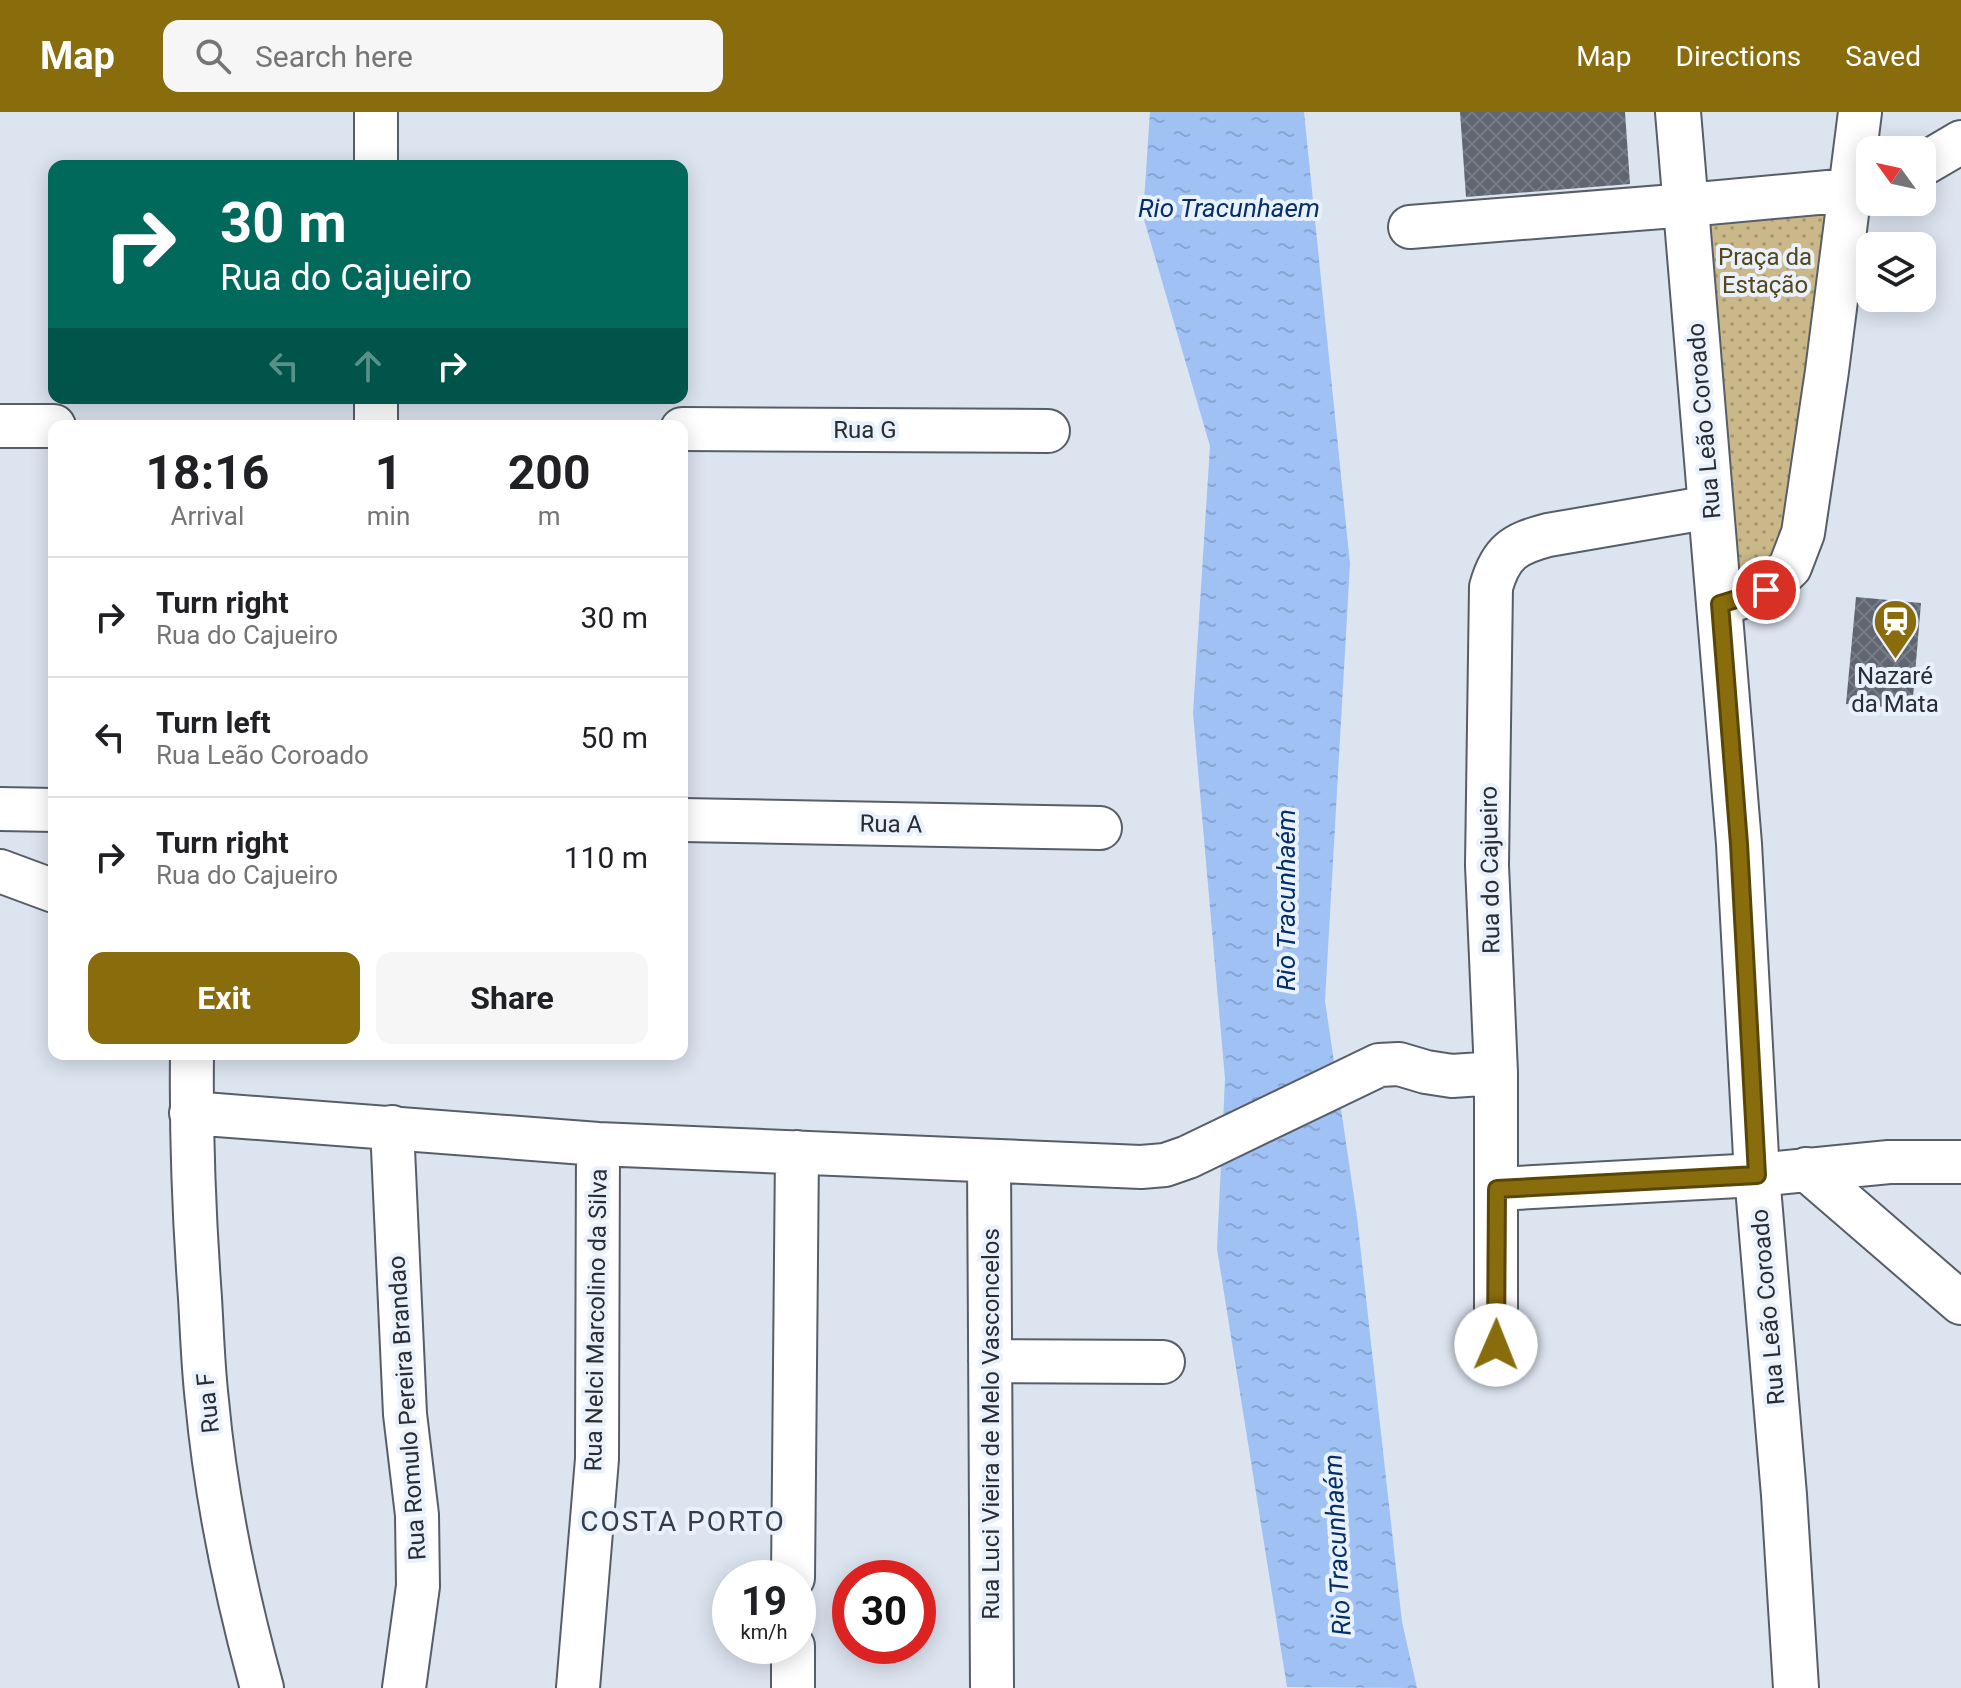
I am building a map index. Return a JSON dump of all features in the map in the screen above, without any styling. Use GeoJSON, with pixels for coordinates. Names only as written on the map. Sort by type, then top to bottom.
{"type":"FeatureCollection","features":[{"type":"Feature","properties":{"kind":"street"},"geometry":{"type":"LineString","coordinates":[[376,112],[376,160]]}},
{"type":"Feature","properties":{"kind":"street","name":"Rua Leão Coroado"},"geometry":{"type":"LineString","coordinates":[[1678,112],[1739,844],[1757,1175],[1784,1495],[1791,1687]]}},
{"type":"Feature","properties":{"kind":"street"},"geometry":{"type":"LineString","coordinates":[[1860,112],[1860,136]]}},
{"type":"Feature","properties":{"kind":"street"},"geometry":{"type":"LineString","coordinates":[[1936,157],[1961,142]]}},
{"type":"Feature","properties":{"kind":"street"},"geometry":{"type":"LineString","coordinates":[[1410,227],[1687,205],[1856,187]]}},
{"type":"Feature","properties":{"kind":"street"},"geometry":{"type":"LineString","coordinates":[[1720,604],[1766,590],[1790,567],[1803,533],[1856,211]]}},
{"type":"Feature","properties":{"kind":"street"},"geometry":{"type":"LineString","coordinates":[[0,426],[48,426]]}},
{"type":"Feature","properties":{"kind":"street","name":"Rua G"},"geometry":{"type":"LineString","coordinates":[[688,429],[1048,431]]}},
{"type":"Feature","properties":{"kind":"street","name":"Rua do Cajueiro"},"geometry":{"type":"LineString","coordinates":[[1496,1345],[1496,1073],[1487,865],[1491,587],[1496,569],[1505,554],[1525,541],[1711,507]]}},
{"type":"Feature","properties":{"kind":"street"},"geometry":{"type":"LineString","coordinates":[[0,809],[48,810]]}},
{"type":"Feature","properties":{"kind":"street","name":"Rua A"},"geometry":{"type":"LineString","coordinates":[[688,820],[1100,828]]}},
{"type":"Feature","properties":{"kind":"street"},"geometry":{"type":"LineString","coordinates":[[0,871],[48,889]]}},
{"type":"Feature","properties":{"kind":"street","name":"Rua F"},"geometry":{"type":"LineString","coordinates":[[192,1060],[197,1267],[207,1401],[229,1555],[262,1688]]}},
{"type":"Feature","properties":{"kind":"street"},"geometry":{"type":"LineString","coordinates":[[191,1113],[598,1144],[1141,1167],[1165,1165],[1188,1157],[1379,1065],[1399,1064],[1452,1076],[1496,1073]]}},
{"type":"Feature","properties":{"kind":"street","name":"Rua Romulo Pereira Brandao"},"geometry":{"type":"LineString","coordinates":[[392,1127],[405,1414],[417,1515],[418,1586],[404,1688]]}},
{"type":"Feature","properties":{"kind":"street","name":"Rua Nelci Marcolino da Silva"},"geometry":{"type":"LineString","coordinates":[[578,1688],[597,1459],[598,1144]]}},
{"type":"Feature","properties":{"kind":"street"},"geometry":{"type":"LineString","coordinates":[[793,1560],[797,1152]]}},
{"type":"Feature","properties":{"kind":"street","name":"Rua Luci Vieira de Melo Vasconcelos"},"geometry":{"type":"LineString","coordinates":[[989,1161],[992,1688]]}},
{"type":"Feature","properties":{"kind":"street"},"geometry":{"type":"LineString","coordinates":[[1497,1189],[1757,1175],[1889,1162],[1961,1162]]}},
{"type":"Feature","properties":{"kind":"street"},"geometry":{"type":"LineString","coordinates":[[1806,1169],[1961,1303]]}},
{"type":"Feature","properties":{"kind":"street"},"geometry":{"type":"LineString","coordinates":[[990,1361],[1163,1362]]}},
{"type":"Feature","properties":{"kind":"street"},"geometry":{"type":"LineString","coordinates":[[793,1664],[793,1688]]}},
{"type":"Feature","properties":{"kind":"green space","name":"Praça da Estação"},"geometry":{"type":"Polygon","coordinates":[[[1850,190],[1803,533],[1720,604],[1687,205],[1850,190]]]}},
{"type":"Feature","properties":{"kind":"water","name":"Rio Tracunhaem"},"geometry":{"type":"Polygon","coordinates":[[[1150,112],[1304,112],[1350,564],[1325,1001],[1357,1217],[1402,1622],[1417,1688],[1287,1687],[1217,1249],[1225,1079],[1193,713],[1210,446],[1143,216],[1150,112]]]}},
{"type":"Feature","properties":{"kind":"building"},"geometry":{"type":"Polygon","coordinates":[[[1460,112],[1625,112],[1630,184],[1466,197],[1460,112]]]}},
{"type":"Feature","properties":{"kind":"building"},"geometry":{"type":"Polygon","coordinates":[[[1856,597],[1921,603],[1912,709],[1846,704],[1856,597]]]}},
{"type":"Feature","properties":{"kind":"place","name":"Nazaré da Mata"},"geometry":{"type":"Point","coordinates":[1895,661]}},
{"type":"Feature","properties":{"kind":"district","name":"COSTA PORTO"},"geometry":{"type":"Point","coordinates":[683,1521]}},
{"type":"Feature","properties":{"kind":"route"},"geometry":{"type":"LineString","coordinates":[[1496,1345],[1497,1189],[1757,1175],[1739,844],[1720,604],[1766,590]]}},
{"type":"Feature","properties":{"kind":"water label","name":"Rio Tracunhaém"},"geometry":{"type":"Point","coordinates":[1286,900]}},
{"type":"Feature","properties":{"kind":"water label","name":"Rio Tracunhaém"},"geometry":{"type":"Point","coordinates":[1337,1545]}}]}
